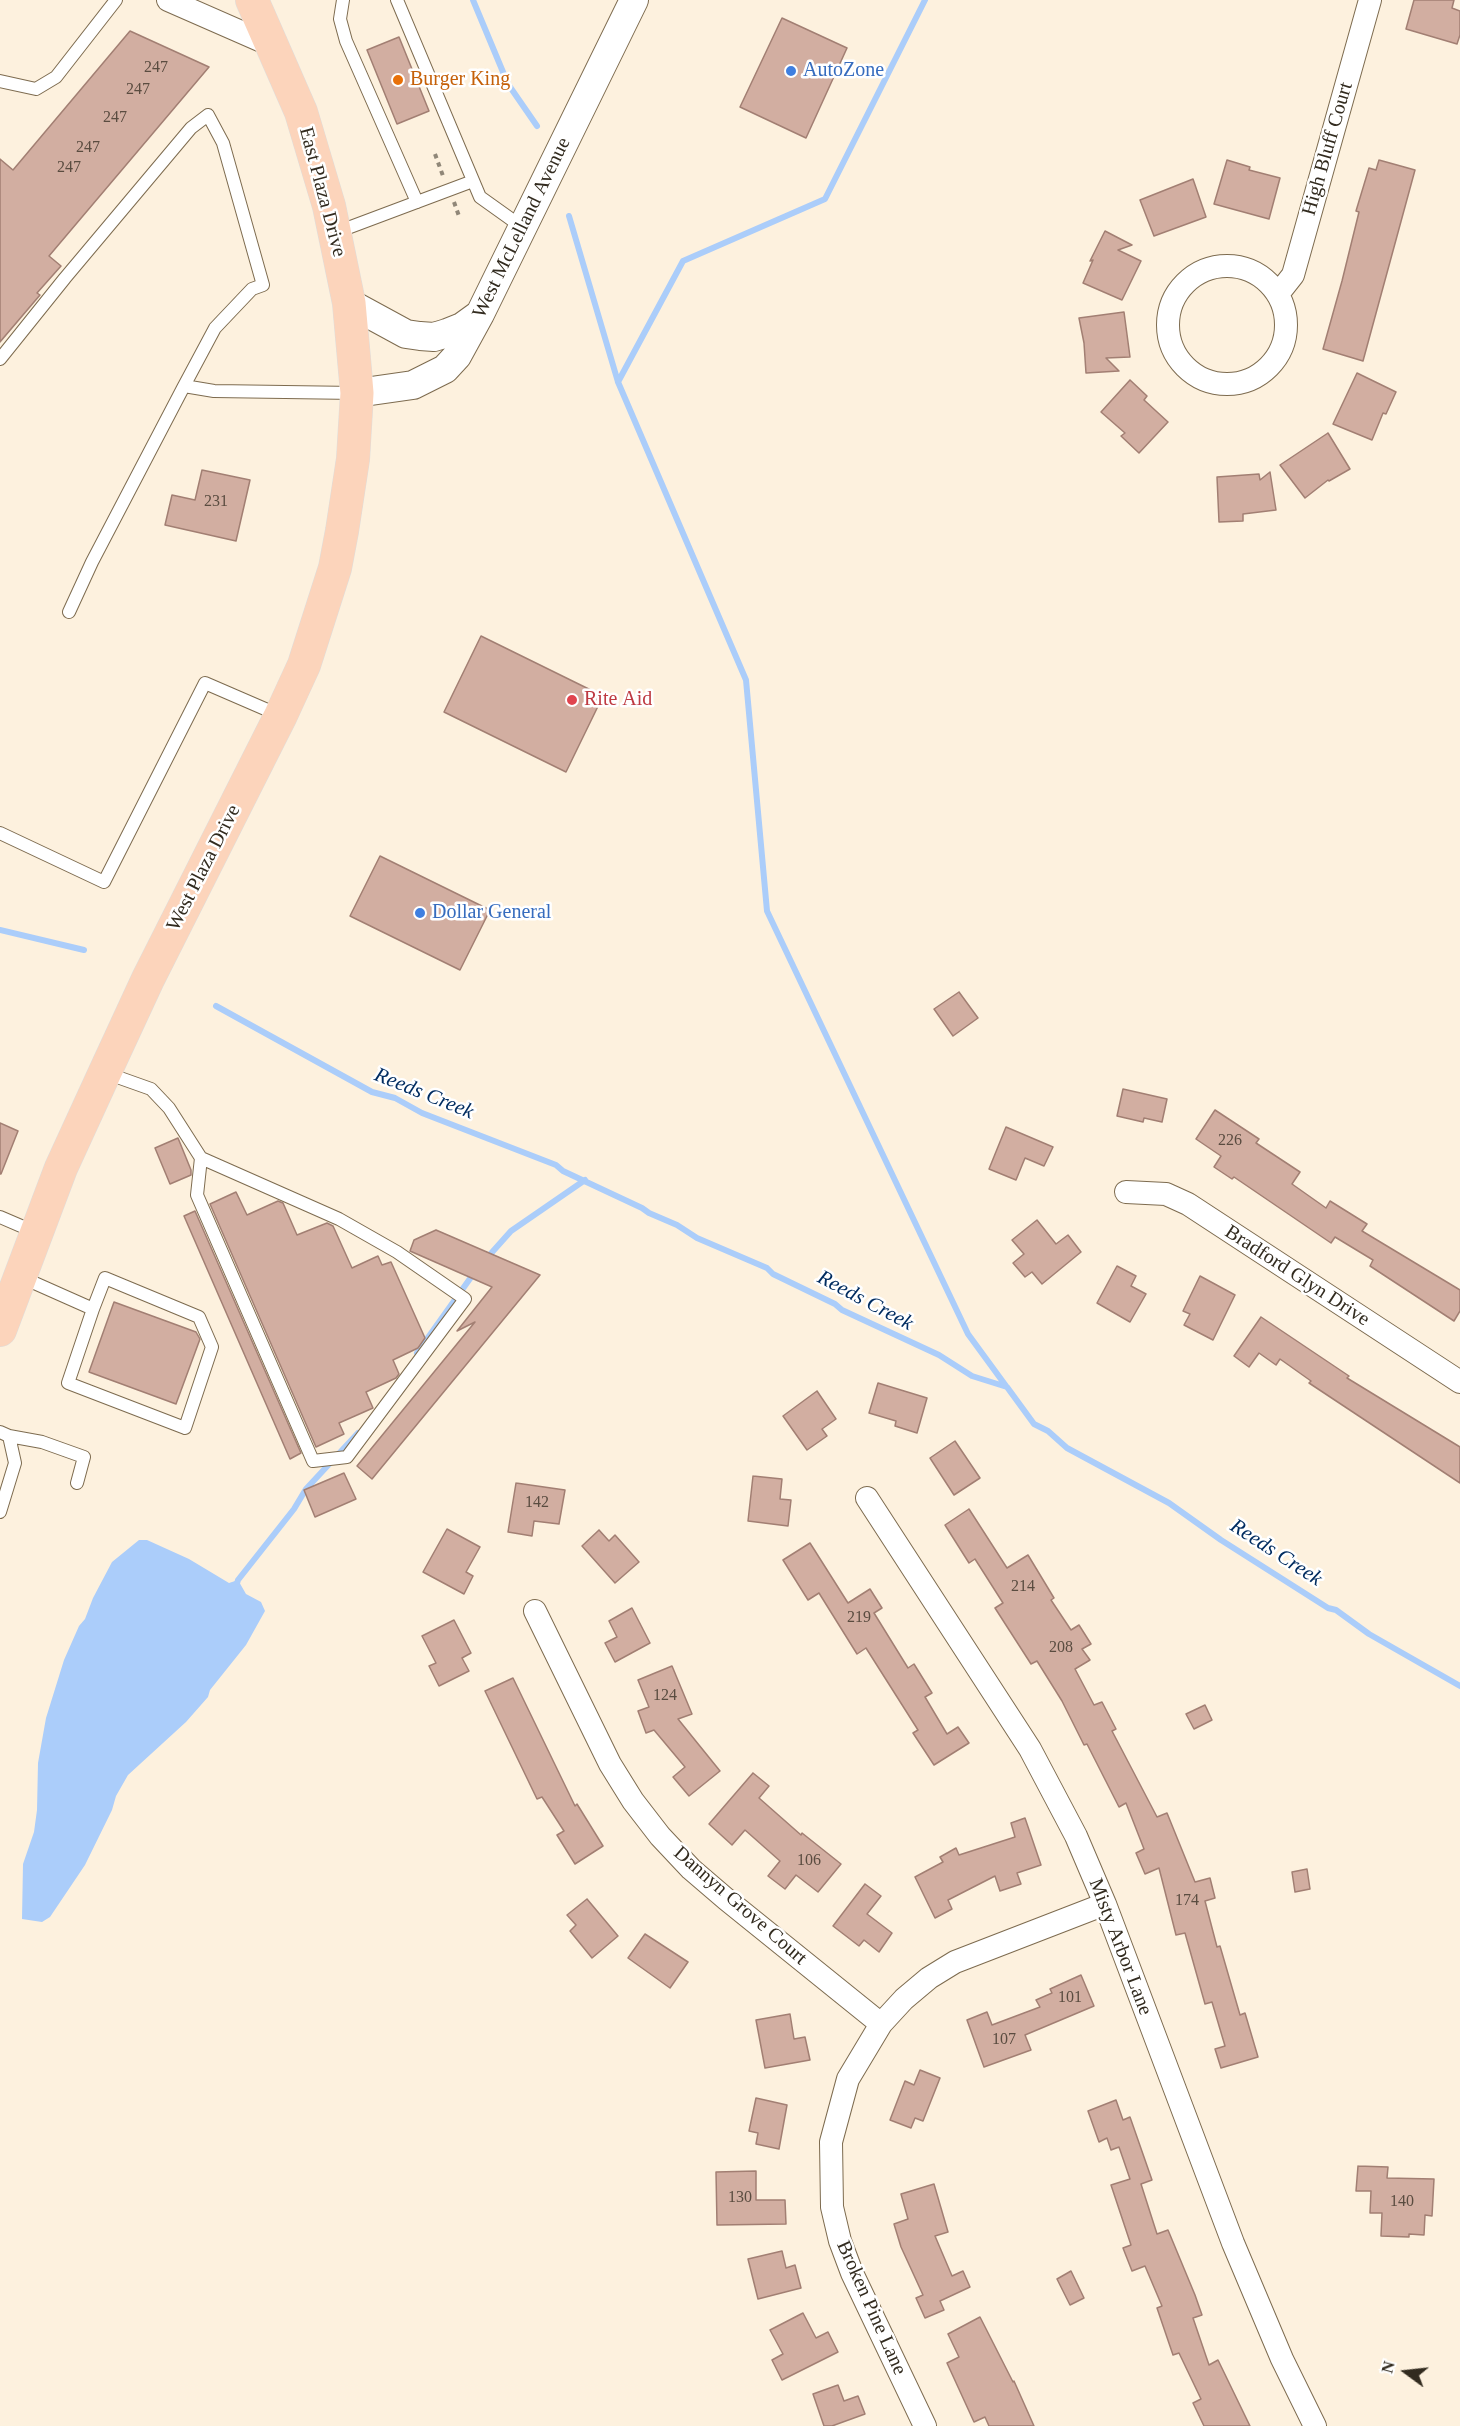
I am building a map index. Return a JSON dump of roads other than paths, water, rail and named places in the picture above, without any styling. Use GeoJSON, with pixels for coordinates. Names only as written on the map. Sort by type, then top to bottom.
{"type":"FeatureCollection","features":[{"type":"Feature","properties":{"kind":"main road","name":"East Plaza Drive"},"geometry":{"type":"LineString","coordinates":[[252,0],[301,112],[329,206],[349,303],[357,393]]}},
{"type":"Feature","properties":{"kind":"main road","name":"West Plaza Drive"},"geometry":{"type":"LineString","coordinates":[[8,1301],[61,1168],[105,1072],[153,969],[281,715],[304,664],[335,568],[354,459],[357,393]]}},
{"type":"Feature","properties":{"kind":"street"},"geometry":{"type":"LineString","coordinates":[[168,0],[273,46]]}},
{"type":"Feature","properties":{"kind":"street","name":"West McLelland Avenue"},"geometry":{"type":"LineString","coordinates":[[357,393],[413,385],[445,369],[457,356],[480,314],[634,0]]}},
{"type":"Feature","properties":{"kind":"street","name":"High Bluff Court"},"geometry":{"type":"LineString","coordinates":[[1278,294],[1293,275],[1370,0]]}},
{"type":"Feature","properties":{"kind":"street"},"geometry":{"type":"LineString","coordinates":[[1218,266],[1241,267],[1262,277],[1278,294],[1285,316],[1284,339],[1274,361],[1257,376],[1235,384],[1212,383],[1191,373],[1175,356],[1168,334],[1169,311],[1179,290],[1196,274],[1218,266]]}},
{"type":"Feature","properties":{"kind":"street"},"geometry":{"type":"LineString","coordinates":[[349,303],[406,334],[420,336],[434,337],[447,333],[462,327],[480,314]]}},
{"type":"Feature","properties":{"kind":"street","name":"Bradford Glyn Drive"},"geometry":{"type":"LineString","coordinates":[[1126,1192],[1166,1194],[1188,1204],[1460,1382]]}},
{"type":"Feature","properties":{"kind":"street","name":"Misty Arbor Lane"},"geometry":{"type":"LineString","coordinates":[[867,1498],[1046,1776],[1076,1836],[1105,1904],[1233,2243],[1282,2359],[1315,2426]]}},
{"type":"Feature","properties":{"kind":"street","name":"Dannyn Grove Court"},"geometry":{"type":"LineString","coordinates":[[535,1611],[610,1764],[633,1801],[660,1836],[691,1869],[726,1899],[881,2024]]}},
{"type":"Feature","properties":{"kind":"street","name":"Broken Pine Lane"},"geometry":{"type":"LineString","coordinates":[[925,2426],[852,2273],[840,2241],[832,2207],[831,2142],[848,2079],[881,2024],[912,1992],[955,1962],[1105,1904]]}},
{"type":"Feature","properties":{"kind":"lane"},"geometry":{"type":"LineString","coordinates":[[0,81],[36,89],[56,77],[116,0]]}},
{"type":"Feature","properties":{"kind":"lane"},"geometry":{"type":"LineString","coordinates":[[343,0],[340,19],[346,40],[417,202]]}},
{"type":"Feature","properties":{"kind":"lane"},"geometry":{"type":"LineString","coordinates":[[397,0],[480,197],[522,227]]}},
{"type":"Feature","properties":{"kind":"lane"},"geometry":{"type":"LineString","coordinates":[[0,359],[191,128],[208,115],[223,143],[263,285],[252,289],[215,328],[92,562],[69,612]]}},
{"type":"Feature","properties":{"kind":"lane"},"geometry":{"type":"LineString","coordinates":[[335,233],[473,181]]}},
{"type":"Feature","properties":{"kind":"lane"},"geometry":{"type":"LineString","coordinates":[[184,386],[214,391],[357,393]]}},
{"type":"Feature","properties":{"kind":"lane"},"geometry":{"type":"LineString","coordinates":[[0,833],[104,882],[206,683],[281,715]]}},
{"type":"Feature","properties":{"kind":"lane"},"geometry":{"type":"LineString","coordinates":[[105,1072],[151,1089],[169,1108],[201,1158],[339,1219],[397,1252],[465,1299],[347,1457],[313,1461],[197,1195],[201,1158]]}},
{"type":"Feature","properties":{"kind":"lane"},"geometry":{"type":"LineString","coordinates":[[0,1217],[36,1232]]}},
{"type":"Feature","properties":{"kind":"lane"},"geometry":{"type":"LineString","coordinates":[[105,1278],[199,1317],[212,1347],[184,1428],[68,1383],[93,1309],[105,1278]]}},
{"type":"Feature","properties":{"kind":"lane"},"geometry":{"type":"LineString","coordinates":[[8,1301],[93,1309]]}},
{"type":"Feature","properties":{"kind":"lane"},"geometry":{"type":"LineString","coordinates":[[4,1434],[42,1442],[84,1457],[77,1483]]}},
{"type":"Feature","properties":{"kind":"lane"},"geometry":{"type":"LineString","coordinates":[[0,1512],[15,1463],[4,1434]]}},
{"type":"Feature","properties":{"kind":"water"},"geometry":{"type":"Polygon","coordinates":[[[139,1540],[147,1540],[189,1559],[229,1583],[238,1580],[246,1594],[261,1602],[265,1611],[246,1645],[210,1690],[208,1697],[186,1722],[128,1775],[85,1865],[50,1917],[42,1922],[22,1919],[23,1864],[34,1832],[38,1763],[46,1718],[64,1660],[93,1598],[112,1562],[139,1540]]]}},
{"type":"Feature","properties":{"kind":"waterway"},"geometry":{"type":"LineString","coordinates":[[473,0],[508,84],[537,126]]}},
{"type":"Feature","properties":{"kind":"waterway"},"geometry":{"type":"LineString","coordinates":[[618,382],[683,261],[825,199],[925,0]]}},
{"type":"Feature","properties":{"kind":"waterway"},"geometry":{"type":"LineString","coordinates":[[569,216],[618,382],[746,680],[767,911],[968,1334],[1006,1386]]}},
{"type":"Feature","properties":{"kind":"waterway","name":"Reeds Creek"},"geometry":{"type":"LineString","coordinates":[[0,930],[84,950]]}},
{"type":"Feature","properties":{"kind":"waterway","name":"Reeds Creek"},"geometry":{"type":"LineString","coordinates":[[216,1006],[372,1092],[395,1098],[422,1113],[556,1165],[563,1171],[677,1225],[697,1238],[767,1268],[773,1274],[835,1304],[842,1310],[939,1355],[972,1376],[1007,1387],[1034,1424],[1048,1431],[1067,1448],[1169,1503],[1221,1540],[1328,1608],[1336,1610],[1369,1634],[1460,1686]]}},
{"type":"Feature","properties":{"kind":"waterway"},"geometry":{"type":"LineString","coordinates":[[486,1259],[511,1231],[585,1180]]}},
{"type":"Feature","properties":{"kind":"waterway"},"geometry":{"type":"LineString","coordinates":[[417,1353],[474,1273]]}},
{"type":"Feature","properties":{"kind":"waterway"},"geometry":{"type":"LineString","coordinates":[[236,1587],[238,1580],[294,1509],[306,1489],[358,1433]]}},
{"type":"Feature","properties":{"kind":"place","name":"AutoZone"},"geometry":{"type":"Point","coordinates":[791,71]}},
{"type":"Feature","properties":{"kind":"place","name":"Burger King"},"geometry":{"type":"Point","coordinates":[398,80]}},
{"type":"Feature","properties":{"kind":"place","name":"Rite Aid"},"geometry":{"type":"Point","coordinates":[572,700]}},
{"type":"Feature","properties":{"kind":"place","name":"Dollar General"},"geometry":{"type":"Point","coordinates":[420,913]}}]}
